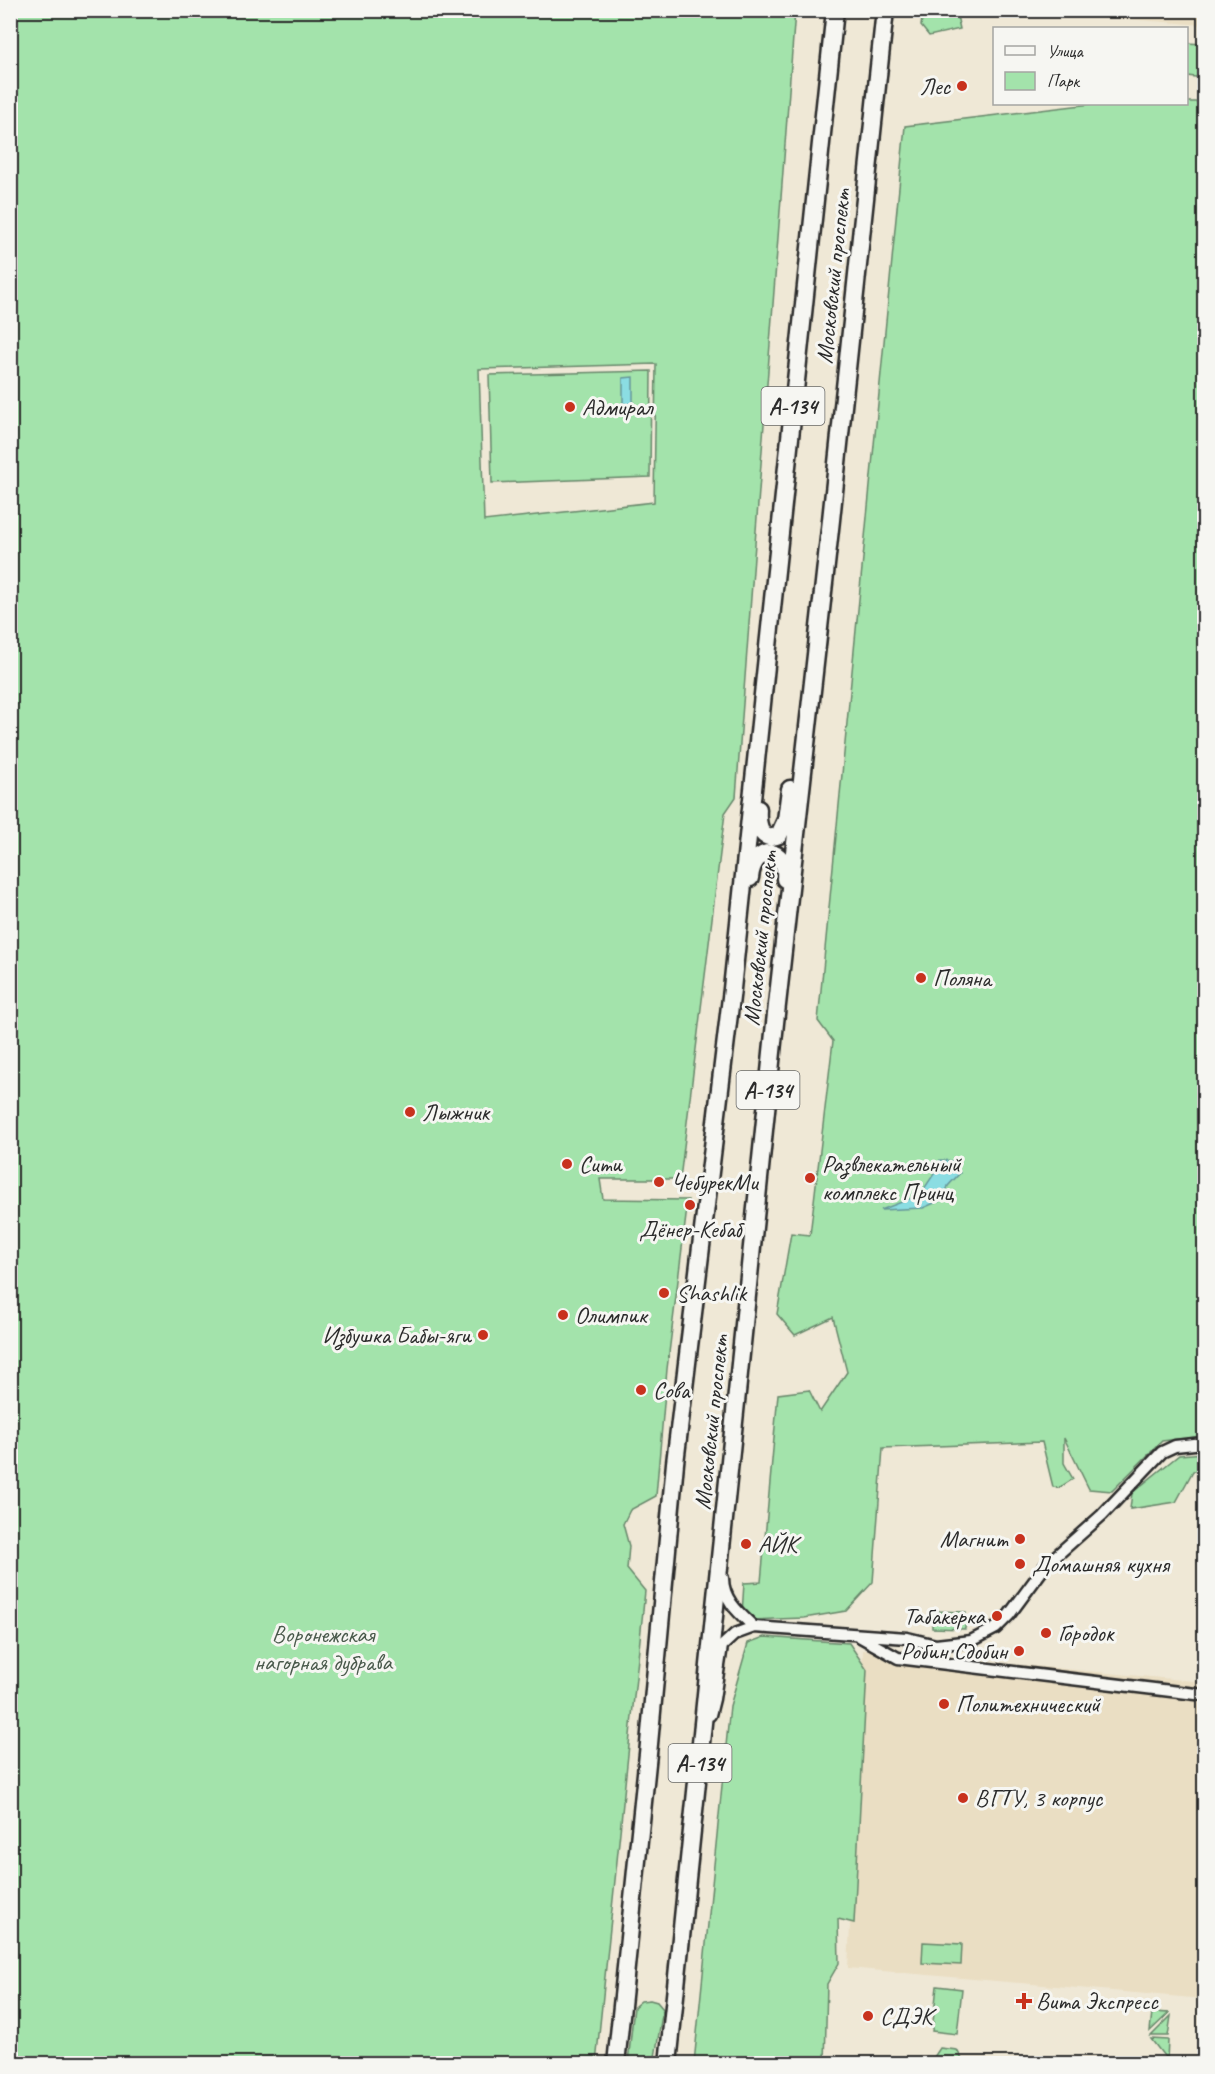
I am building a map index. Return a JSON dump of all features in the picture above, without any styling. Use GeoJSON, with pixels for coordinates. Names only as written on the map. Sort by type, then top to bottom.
{"type":"FeatureCollection","features":[{"type":"Feature","properties":{"kind":"highway","name":"Московский проспект"},"geometry":{"type":"LineString","coordinates":[[616,2064],[675,1464],[732,989],[835,10]]}},
{"type":"Feature","properties":{"kind":"highway","name":"Московский проспект"},"geometry":{"type":"LineString","coordinates":[[668,2064],[775,1023],[885,10]]}},
{"type":"Feature","properties":{"kind":"highway"},"geometry":{"type":"LineString","coordinates":[[760,730],[762,752],[758,822],[761,831],[774,838],[779,835],[786,820],[809,672],[818,640]]}},
{"type":"Feature","properties":{"kind":"highway"},"geometry":{"type":"LineString","coordinates":[[732,989],[742,939],[752,866],[757,857],[772,854],[782,859],[786,872],[775,979],[775,1023]]}},
{"type":"Feature","properties":{"kind":"street"},"geometry":{"type":"LineString","coordinates":[[702,1744],[714,1699],[722,1646],[735,1634],[754,1627],[908,1638],[936,1645],[958,1644],[983,1636],[996,1628],[1009,1615],[1046,1565],[1102,1515],[1162,1452],[1176,1446],[1204,1443]]}},
{"type":"Feature","properties":{"kind":"street"},"geometry":{"type":"LineString","coordinates":[[723,1540],[723,1585],[733,1607],[754,1627]]}},
{"type":"Feature","properties":{"kind":"street"},"geometry":{"type":"LineString","coordinates":[[855,1634],[898,1658],[1204,1695]]}},
{"type":"Feature","properties":{"kind":"shaded area"},"geometry":{"type":"Polygon","coordinates":[[[1114,11],[1204,11],[1204,25],[1114,18],[1114,11]]]}},
{"type":"Feature","properties":{"kind":"shaded area"},"geometry":{"type":"Polygon","coordinates":[[[1204,1476],[1204,1503],[1200,1503],[1198,1477],[1204,1476]]]}},
{"type":"Feature","properties":{"kind":"shaded area"},"geometry":{"type":"Polygon","coordinates":[[[863,1650],[1204,1682],[1204,1999],[848,1968],[863,1650]]]}},
{"type":"Feature","properties":{"kind":"green space","name":"Воронежская нагорная дубрава"},"geometry":{"type":"Polygon","coordinates":[[[11,10],[795,11],[736,797],[725,813],[680,1179],[600,1179],[603,1199],[688,1200],[667,1369],[656,1496],[630,1510],[623,1524],[629,1546],[627,1569],[645,1591],[596,2063],[11,2063],[11,10]],[[656,364],[479,369],[484,521],[654,502],[656,364]]]}},
{"type":"Feature","properties":{"kind":"green space"},"geometry":{"type":"Polygon","coordinates":[[[923,11],[956,11],[960,29],[929,36],[921,26],[923,11]]]}},
{"type":"Feature","properties":{"kind":"green space"},"geometry":{"type":"Polygon","coordinates":[[[1188,43],[1204,44],[1204,78],[1188,76],[1188,43]]]}},
{"type":"Feature","properties":{"kind":"green space"},"geometry":{"type":"Polygon","coordinates":[[[1188,102],[1204,102],[1204,1436],[1162,1441],[1112,1491],[1089,1489],[1064,1438],[1064,1463],[1073,1479],[1059,1488],[1053,1487],[1042,1442],[883,1448],[873,1582],[846,1611],[804,1618],[750,1620],[742,1614],[744,1583],[761,1582],[778,1394],[809,1390],[820,1412],[847,1372],[833,1317],[795,1335],[777,1314],[791,1233],[810,1235],[833,1041],[818,1021],[905,126],[1083,105],[1188,105],[1188,102]]]}},
{"type":"Feature","properties":{"kind":"green space","name":"Адмирал"},"geometry":{"type":"Polygon","coordinates":[[[651,371],[650,477],[492,483],[489,375],[651,371]]]}},
{"type":"Feature","properties":{"kind":"green space"},"geometry":{"type":"Polygon","coordinates":[[[1204,1453],[1204,1470],[1193,1471],[1176,1502],[1130,1509],[1132,1493],[1179,1455],[1204,1453]]]}},
{"type":"Feature","properties":{"kind":"green space"},"geometry":{"type":"Polygon","coordinates":[[[932,1611],[966,1612],[965,1629],[932,1628],[932,1611]]]}},
{"type":"Feature","properties":{"kind":"green space"},"geometry":{"type":"Polygon","coordinates":[[[764,1637],[849,1643],[867,1670],[854,1923],[838,1919],[839,1963],[827,1984],[825,2063],[694,2063],[730,1706],[748,1643],[764,1637]]]}},
{"type":"Feature","properties":{"kind":"green space"},"geometry":{"type":"Polygon","coordinates":[[[923,1942],[962,1944],[961,1965],[922,1963],[923,1942]]]}},
{"type":"Feature","properties":{"kind":"green space"},"geometry":{"type":"Polygon","coordinates":[[[937,1986],[962,1989],[957,2034],[932,2031],[937,1986]]]}},
{"type":"Feature","properties":{"kind":"green space"},"geometry":{"type":"Polygon","coordinates":[[[641,2001],[657,2002],[663,2009],[654,2063],[628,2063],[634,2007],[641,2001]]]}},
{"type":"Feature","properties":{"kind":"green space"},"geometry":{"type":"Polygon","coordinates":[[[1152,2012],[1169,2013],[1150,2031],[1152,2012]]]}},
{"type":"Feature","properties":{"kind":"green space"},"geometry":{"type":"Polygon","coordinates":[[[1171,2016],[1168,2036],[1151,2036],[1171,2016]]]}},
{"type":"Feature","properties":{"kind":"green space"},"geometry":{"type":"Polygon","coordinates":[[[1151,2039],[1168,2040],[1167,2060],[1151,2039]]]}},
{"type":"Feature","properties":{"kind":"green space"},"geometry":{"type":"Polygon","coordinates":[[[940,2048],[957,2050],[964,2063],[930,2063],[940,2048]]]}},
{"type":"Feature","properties":{"kind":"water","name":"Адмирал"},"geometry":{"type":"Polygon","coordinates":[[[633,377],[633,404],[623,404],[623,378],[633,377]]]}},
{"type":"Feature","properties":{"kind":"water"},"geometry":{"type":"Polygon","coordinates":[[[940,1160],[954,1161],[960,1173],[948,1186],[944,1199],[923,1208],[881,1210],[920,1195],[940,1160]]]}},
{"type":"Feature","properties":{"kind":"place","name":"Лес"},"geometry":{"type":"Point","coordinates":[962,86]}},
{"type":"Feature","properties":{"kind":"place","name":"Адмирал"},"geometry":{"type":"Point","coordinates":[570,407]}},
{"type":"Feature","properties":{"kind":"place","name":"Поляна"},"geometry":{"type":"Point","coordinates":[921,978]}},
{"type":"Feature","properties":{"kind":"place","name":"Лыжник"},"geometry":{"type":"Point","coordinates":[410,1112]}},
{"type":"Feature","properties":{"kind":"place","name":"Сити"},"geometry":{"type":"Point","coordinates":[567,1164]}},
{"type":"Feature","properties":{"kind":"place","name":"Развлекательный комплекс Принц"},"geometry":{"type":"Point","coordinates":[810,1178]}},
{"type":"Feature","properties":{"kind":"place","name":"ЧебурекМи"},"geometry":{"type":"Point","coordinates":[659,1182]}},
{"type":"Feature","properties":{"kind":"place","name":"Дёнер-Кебаб"},"geometry":{"type":"Point","coordinates":[690,1205]}},
{"type":"Feature","properties":{"kind":"place","name":"Shashlik"},"geometry":{"type":"Point","coordinates":[664,1293]}},
{"type":"Feature","properties":{"kind":"place","name":"Олимпик"},"geometry":{"type":"Point","coordinates":[563,1315]}},
{"type":"Feature","properties":{"kind":"place","name":"Избушка Бабы-яги"},"geometry":{"type":"Point","coordinates":[483,1335]}},
{"type":"Feature","properties":{"kind":"place","name":"Сова"},"geometry":{"type":"Point","coordinates":[641,1390]}},
{"type":"Feature","properties":{"kind":"place","name":"Магнит"},"geometry":{"type":"Point","coordinates":[1020,1539]}},
{"type":"Feature","properties":{"kind":"place","name":"АЙК"},"geometry":{"type":"Point","coordinates":[746,1544]}},
{"type":"Feature","properties":{"kind":"place","name":"Домашняя кухня"},"geometry":{"type":"Point","coordinates":[1020,1564]}},
{"type":"Feature","properties":{"kind":"place","name":"Табакерка"},"geometry":{"type":"Point","coordinates":[997,1616]}},
{"type":"Feature","properties":{"kind":"place","name":"Городок"},"geometry":{"type":"Point","coordinates":[1046,1633]}},
{"type":"Feature","properties":{"kind":"place","name":"Робин Сдобин"},"geometry":{"type":"Point","coordinates":[1019,1651]}},
{"type":"Feature","properties":{"kind":"place","name":"Политехнический"},"geometry":{"type":"Point","coordinates":[944,1704]}},
{"type":"Feature","properties":{"kind":"place","name":"ВГТУ, 3 корпус"},"geometry":{"type":"Point","coordinates":[963,1798]}},
{"type":"Feature","properties":{"kind":"place","name":"Вита Экспресс"},"geometry":{"type":"Point","coordinates":[1024,2001]}},
{"type":"Feature","properties":{"kind":"place","name":"СДЭК"},"geometry":{"type":"Point","coordinates":[868,2016]}}]}
